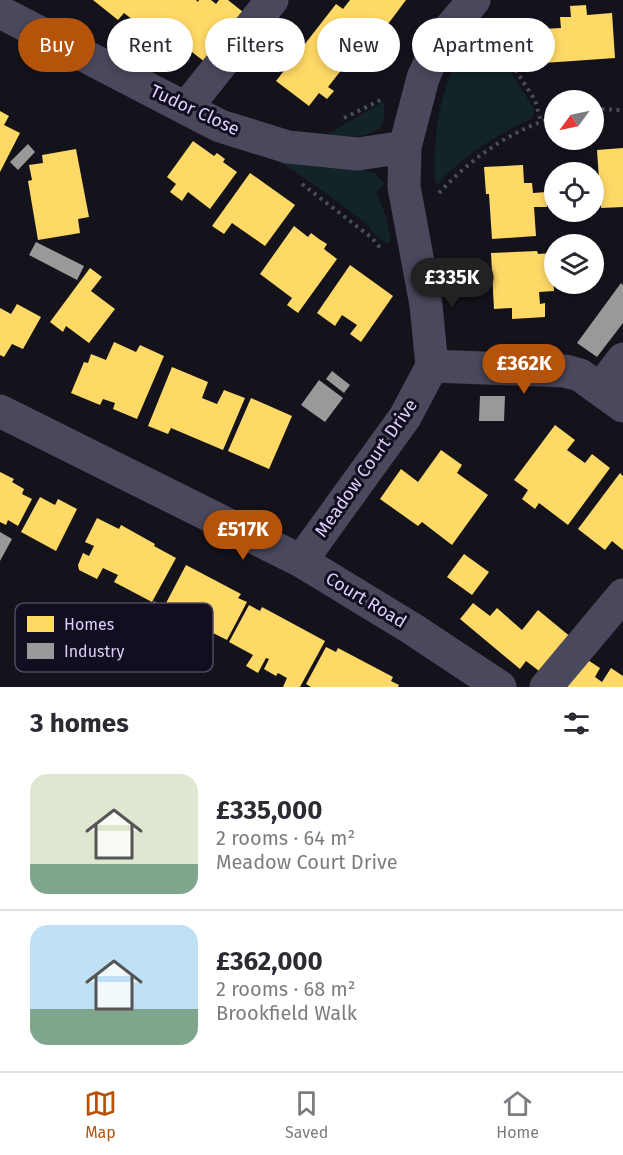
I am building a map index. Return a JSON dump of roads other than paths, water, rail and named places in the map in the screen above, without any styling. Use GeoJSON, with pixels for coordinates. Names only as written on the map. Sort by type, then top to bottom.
{"type":"FeatureCollection","features":[{"type":"Feature","properties":{"kind":"street"},"geometry":{"type":"LineString","coordinates":[[186,108],[272,0]]}},
{"type":"Feature","properties":{"kind":"street"},"geometry":{"type":"LineString","coordinates":[[472,1],[440,40],[423,78],[405,147],[404,187],[426,305],[432,366],[565,371],[580,375],[611,398],[623,359]]}},
{"type":"Feature","properties":{"kind":"street","name":"Tudor Close"},"geometry":{"type":"LineString","coordinates":[[0,12],[220,126],[288,147],[358,154],[405,147]]}},
{"type":"Feature","properties":{"kind":"street","name":"Meadow Court Drive"},"geometry":{"type":"LineString","coordinates":[[301,561],[405,417],[432,366]]}},
{"type":"Feature","properties":{"kind":"street","name":"Court Road"},"geometry":{"type":"LineString","coordinates":[[0,411],[301,561],[411,628],[484,683]]}},
{"type":"Feature","properties":{"kind":"street"},"geometry":{"type":"LineString","coordinates":[[546,687],[623,595]]}}]}
